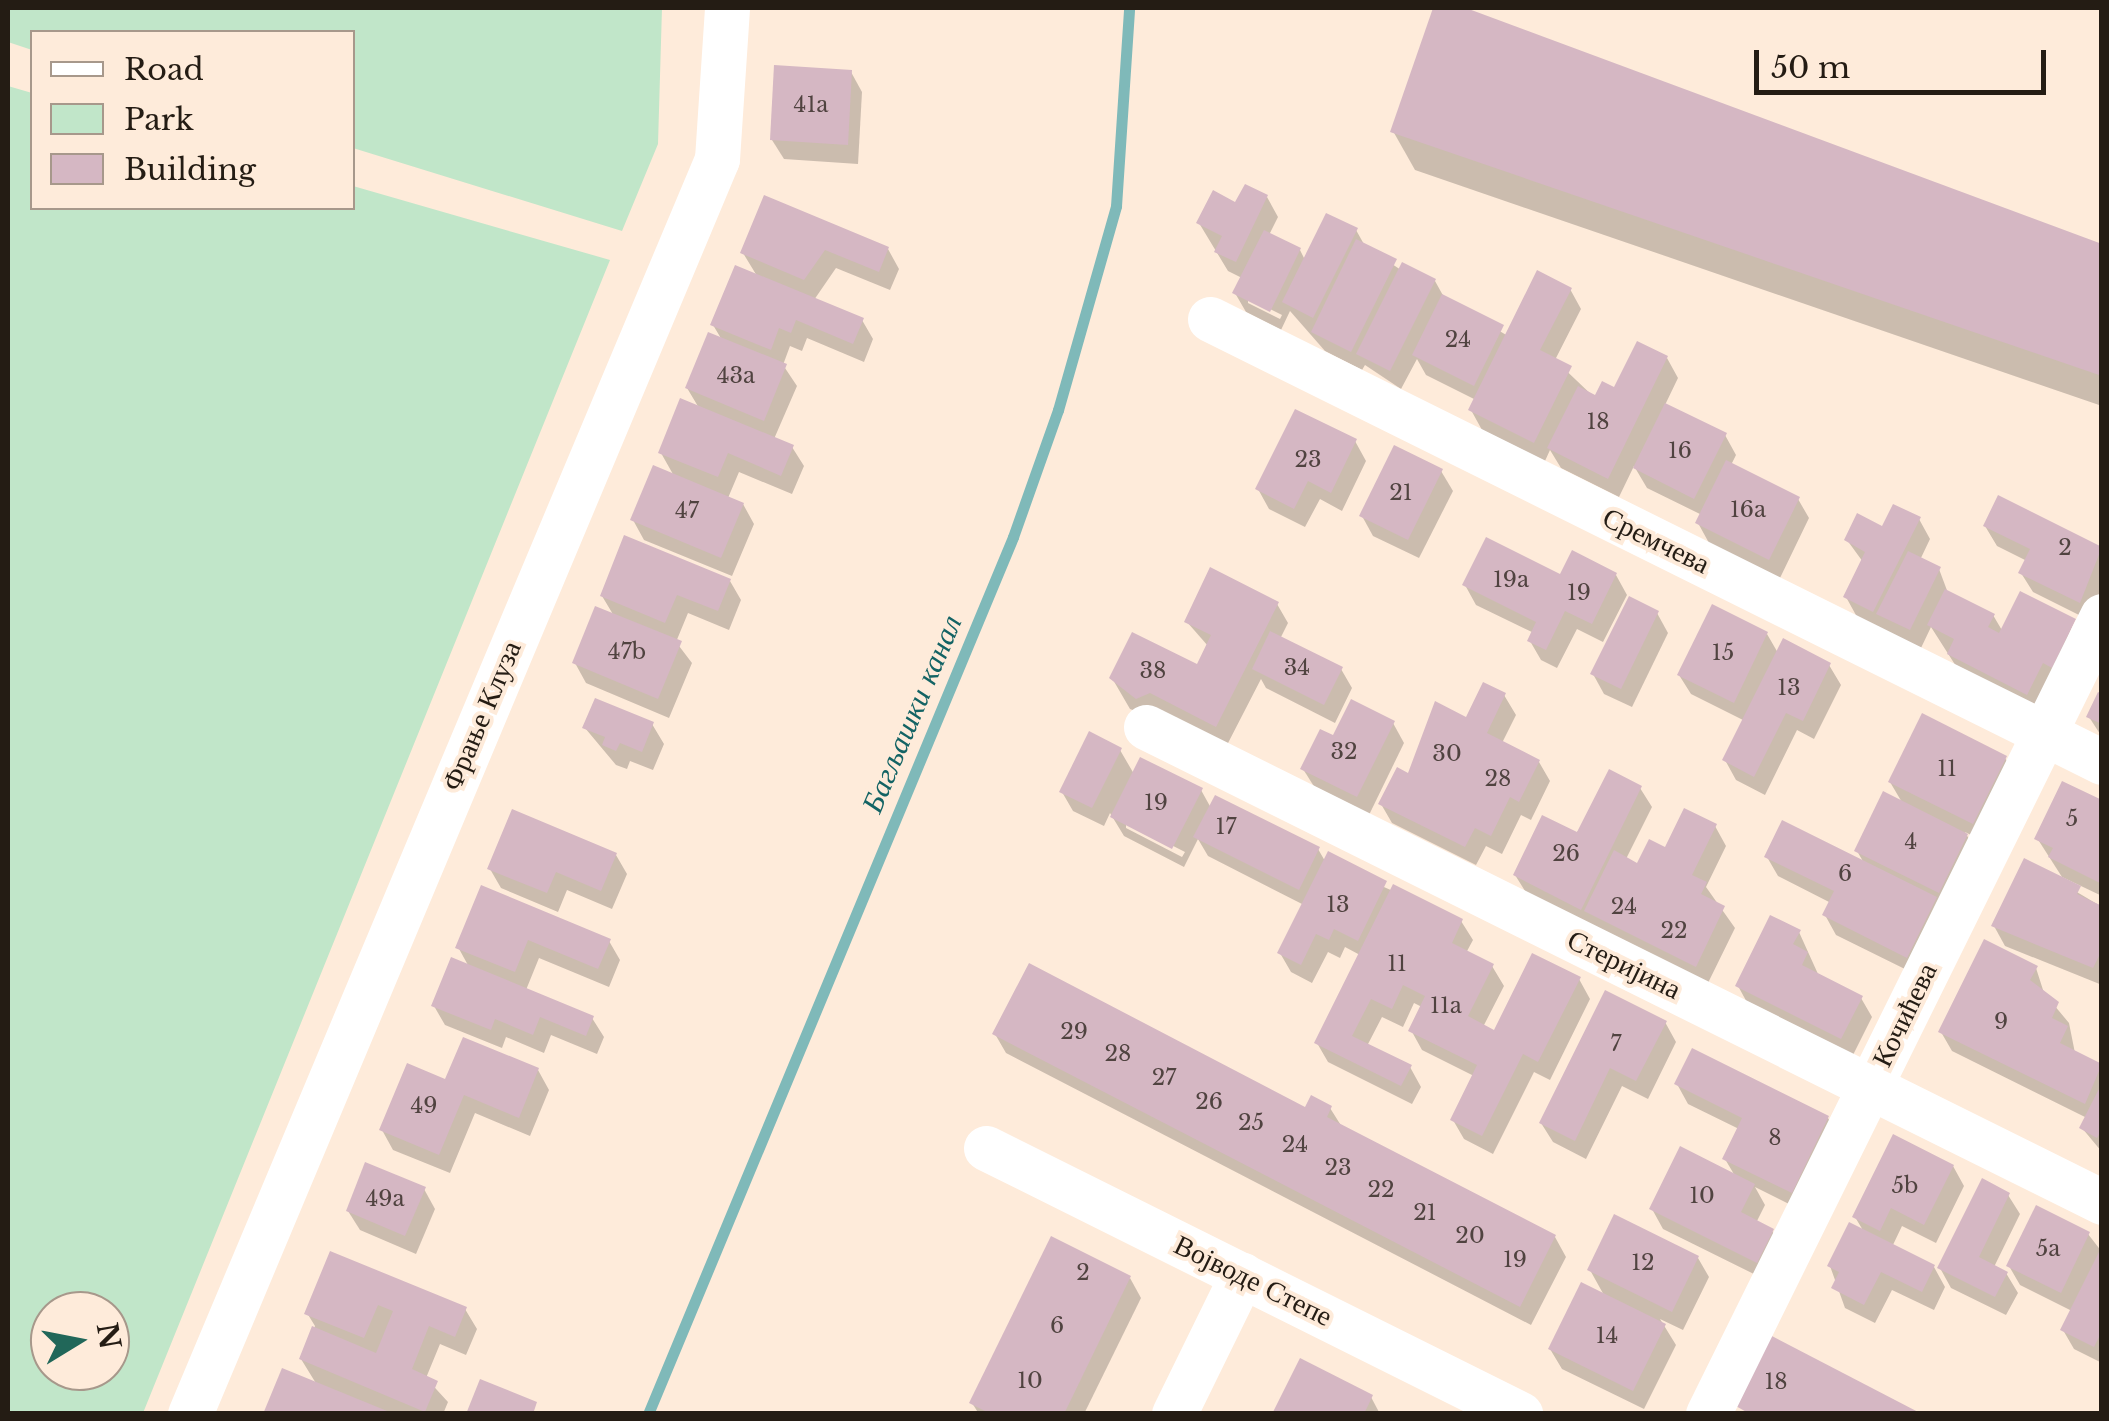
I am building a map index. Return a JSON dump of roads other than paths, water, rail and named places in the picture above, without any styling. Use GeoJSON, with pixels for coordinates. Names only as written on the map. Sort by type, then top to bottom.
{"type":"FeatureCollection","features":[{"type":"Feature","properties":{"kind":"street","name":"Фрање Клуза"},"geometry":{"type":"LineString","coordinates":[[190,1414],[717,158],[726,8]]}},
{"type":"Feature","properties":{"kind":"street","name":"Сремчева"},"geometry":{"type":"LineString","coordinates":[[1210,319],[2102,762]]}},
{"type":"Feature","properties":{"kind":"street","name":"Кочићева"},"geometry":{"type":"LineString","coordinates":[[1708,1414],[2102,616]]}},
{"type":"Feature","properties":{"kind":"street","name":"Стеријина"},"geometry":{"type":"LineString","coordinates":[[1146,728],[2102,1202]]}},
{"type":"Feature","properties":{"kind":"street","name":"Војводе Степе"},"geometry":{"type":"LineString","coordinates":[[986,1148],[1520,1414]]}},
{"type":"Feature","properties":{"kind":"street"},"geometry":{"type":"LineString","coordinates":[[1174,1414],[1242,1276]]}},
{"type":"Feature","properties":{"kind":"waterway","name":"Багљашки канал"},"geometry":{"type":"LineString","coordinates":[[648,1414],[1013,537],[1058,410],[1116,206],[1129,8]]}}]}
